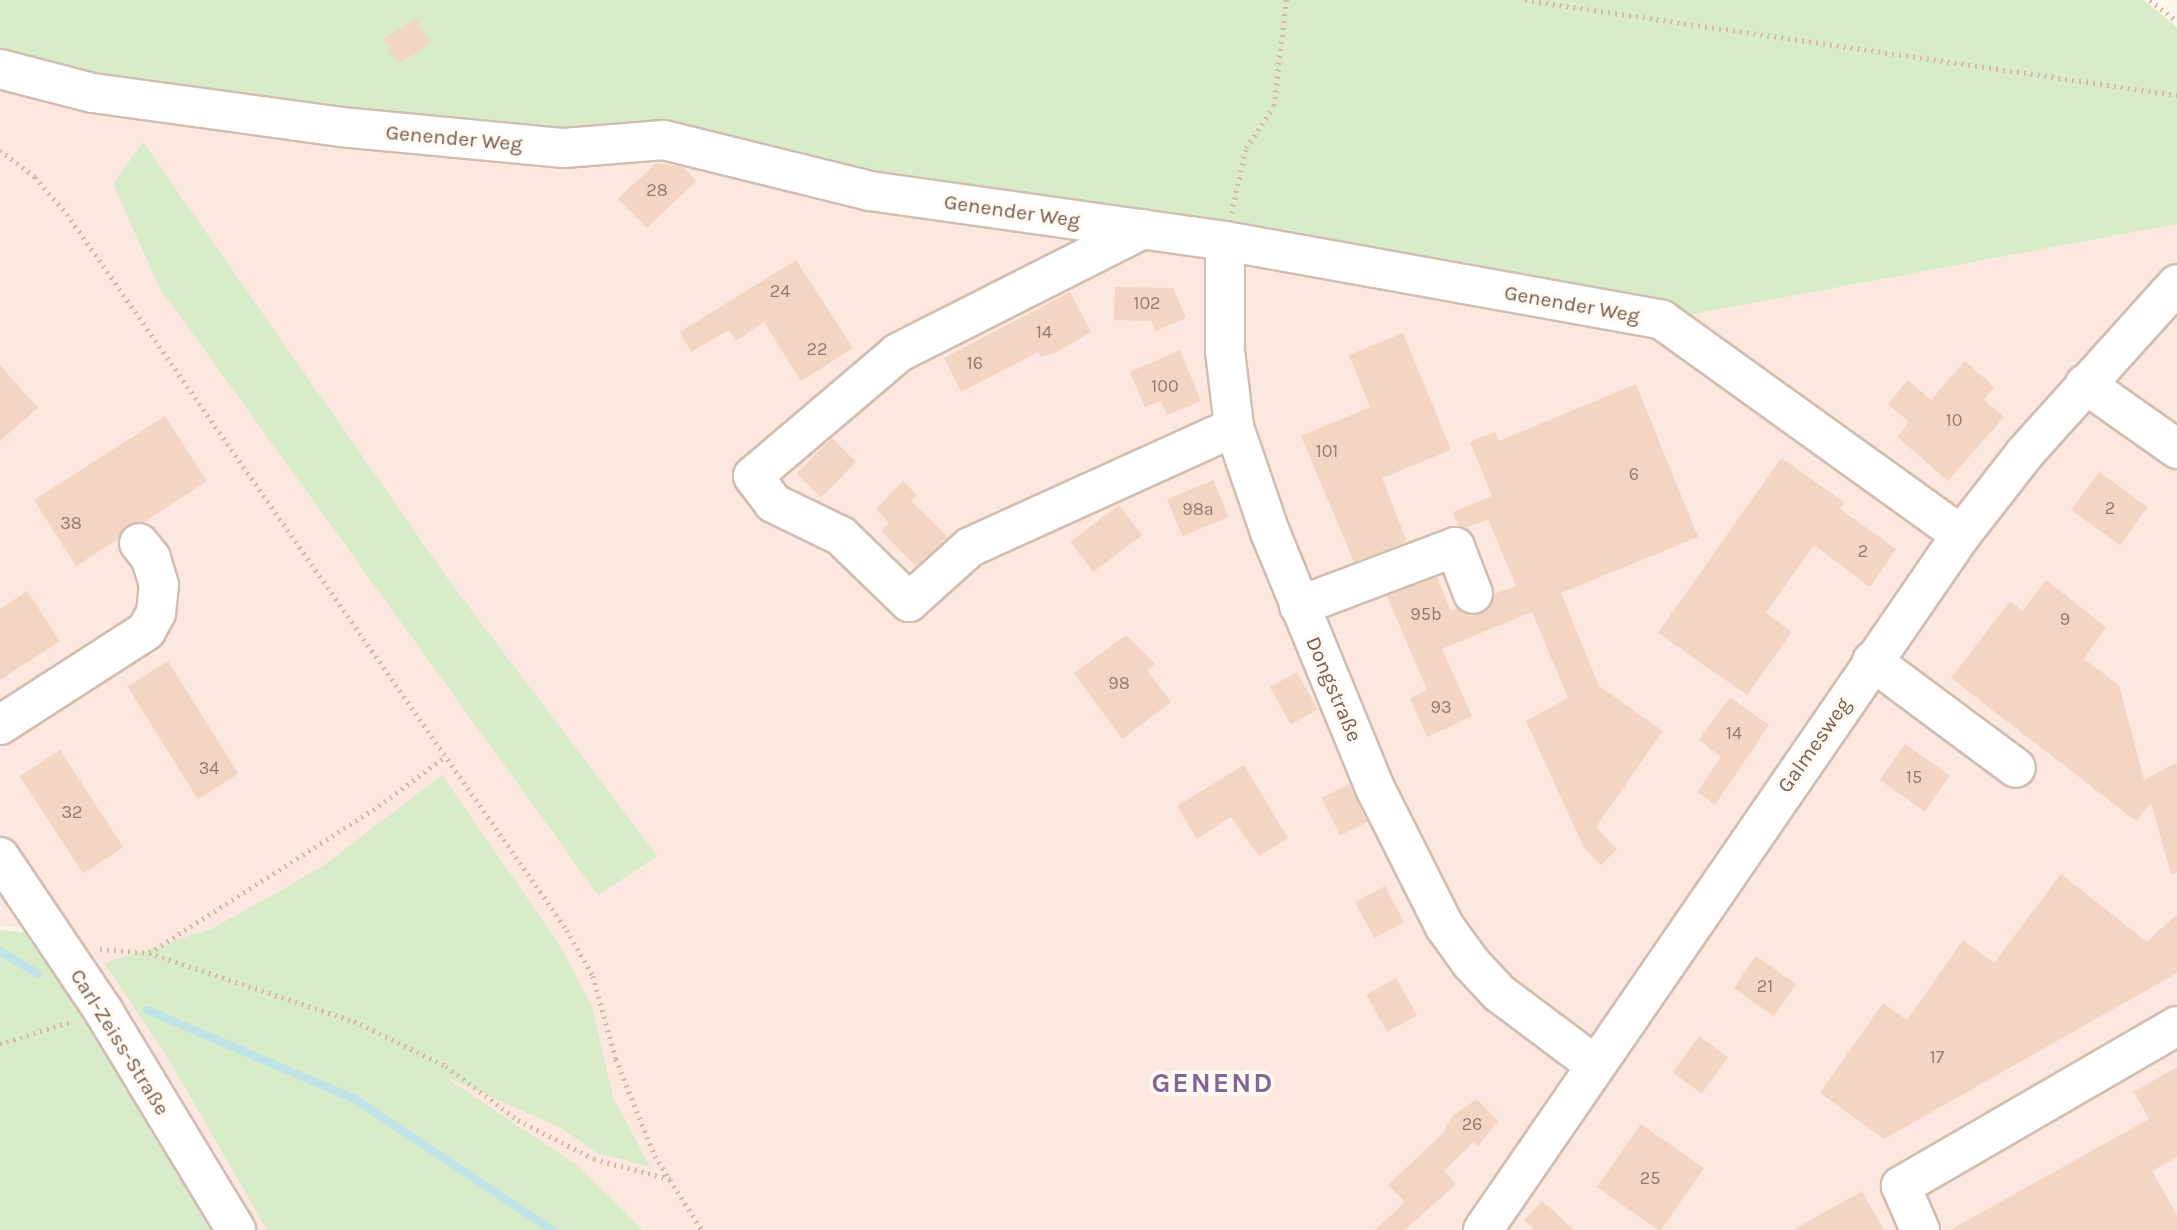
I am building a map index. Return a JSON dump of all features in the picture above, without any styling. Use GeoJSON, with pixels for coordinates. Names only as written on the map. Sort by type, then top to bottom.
{"type":"FeatureCollection","features":[{"type":"Feature","properties":{"kind":"street","name":"Genender Weg"},"geometry":{"type":"LineString","coordinates":[[0,69],[93,93],[341,127],[564,148],[664,140],[870,191],[1225,241],[1662,320],[1961,535]]}},
{"type":"Feature","properties":{"kind":"street"},"geometry":{"type":"LineString","coordinates":[[1143,229],[898,353],[753,476],[773,503],[841,536],[909,602],[970,547],[1234,427]]}},
{"type":"Feature","properties":{"kind":"street","name":"Dongstraße"},"geometry":{"type":"LineString","coordinates":[[1225,241],[1225,351],[1234,427],[1299,606],[1376,790],[1445,927],[1499,993],[1594,1065]]}},
{"type":"Feature","properties":{"kind":"street","name":"Galmesweg"},"geometry":{"type":"LineString","coordinates":[[1483,1230],[1961,535],[2085,384],[2177,284]]}},
{"type":"Feature","properties":{"kind":"street"},"geometry":{"type":"LineString","coordinates":[[2085,384],[2177,449]]}},
{"type":"Feature","properties":{"kind":"street"},"geometry":{"type":"LineString","coordinates":[[0,726],[146,631],[156,613],[159,585],[150,558],[139,543]]}},
{"type":"Feature","properties":{"kind":"street"},"geometry":{"type":"LineString","coordinates":[[1299,606],[1455,547],[1473,594]]}},
{"type":"Feature","properties":{"kind":"street"},"geometry":{"type":"LineString","coordinates":[[1872,661],[2016,768]]}},
{"type":"Feature","properties":{"kind":"street","name":"Carl-Zeiss-Straße"},"geometry":{"type":"LineString","coordinates":[[0,857],[104,1012],[236,1230]]}},
{"type":"Feature","properties":{"kind":"street"},"geometry":{"type":"LineString","coordinates":[[1920,1230],[1901,1186],[2177,1026]]}},
{"type":"Feature","properties":{"kind":"path"},"geometry":{"type":"LineString","coordinates":[[1225,241],[1246,148],[1274,106],[1286,0]]}},
{"type":"Feature","properties":{"kind":"path"},"geometry":{"type":"LineString","coordinates":[[1525,0],[2177,95]]}},
{"type":"Feature","properties":{"kind":"path"},"geometry":{"type":"LineString","coordinates":[[2150,0],[2177,21]]}},
{"type":"Feature","properties":{"kind":"path"},"geometry":{"type":"LineString","coordinates":[[0,150],[35,177],[67,214],[567,930],[593,976],[616,1059],[655,1156],[702,1230]]}},
{"type":"Feature","properties":{"kind":"path"},"geometry":{"type":"LineString","coordinates":[[149,953],[362,818],[446,756]]}},
{"type":"Feature","properties":{"kind":"path"},"geometry":{"type":"LineString","coordinates":[[59,946],[149,953],[354,1021],[446,1066],[518,1120],[594,1160],[670,1179]]}},
{"type":"Feature","properties":{"kind":"path"},"geometry":{"type":"LineString","coordinates":[[0,1044],[104,1012]]}},
{"type":"Feature","properties":{"kind":"shaded area"},"geometry":{"type":"Polygon","coordinates":[[[0,78],[664,140],[1662,320],[2177,224],[2177,1230],[231,1230],[233,1226],[143,1036],[77,933],[0,926],[0,78]]]}},
{"type":"Feature","properties":{"kind":"green space"},"geometry":{"type":"Polygon","coordinates":[[[0,0],[2144,0],[2177,27],[2177,224],[1662,320],[664,140],[564,148],[0,69],[0,0]]]}},
{"type":"Feature","properties":{"kind":"green space"},"geometry":{"type":"Polygon","coordinates":[[[143,142],[448,579],[657,856],[598,895],[159,287],[113,184],[143,142]]]}},
{"type":"Feature","properties":{"kind":"green space"},"geometry":{"type":"Polygon","coordinates":[[[442,775],[559,944],[592,1006],[613,1097],[650,1167],[597,1153],[559,1127],[442,1075],[575,1164],[643,1230],[267,1230],[168,1058],[104,963],[211,929],[287,887],[324,865],[442,775]]]}},
{"type":"Feature","properties":{"kind":"green space"},"geometry":{"type":"Polygon","coordinates":[[[0,930],[24,932],[231,1230],[0,1230],[0,930]]]}},
{"type":"Feature","properties":{"kind":"building"},"geometry":{"type":"Polygon","coordinates":[[[416,19],[431,44],[398,63],[383,39],[416,19]]]}},
{"type":"Feature","properties":{"kind":"building"},"geometry":{"type":"Polygon","coordinates":[[[656,163],[683,167],[696,181],[647,228],[618,199],[656,163]]]}},
{"type":"Feature","properties":{"kind":"building"},"geometry":{"type":"Polygon","coordinates":[[[796,260],[853,348],[801,381],[764,322],[736,341],[729,330],[691,352],[680,332],[796,260]]]}},
{"type":"Feature","properties":{"kind":"building"},"geometry":{"type":"Polygon","coordinates":[[[1115,287],[1173,288],[1186,318],[1156,331],[1151,321],[1114,320],[1115,287]]]}},
{"type":"Feature","properties":{"kind":"building"},"geometry":{"type":"Polygon","coordinates":[[[1070,292],[1091,332],[1055,353],[1041,357],[1038,352],[961,392],[944,358],[1070,292]]]}},
{"type":"Feature","properties":{"kind":"building"},"geometry":{"type":"Polygon","coordinates":[[[1403,333],[1451,450],[1382,478],[1407,542],[1354,562],[1301,436],[1370,407],[1349,355],[1403,333]]]}},
{"type":"Feature","properties":{"kind":"building"},"geometry":{"type":"Polygon","coordinates":[[[1180,350],[1201,401],[1167,415],[1161,401],[1145,407],[1130,372],[1180,350]]]}},
{"type":"Feature","properties":{"kind":"building"},"geometry":{"type":"Polygon","coordinates":[[[1965,361],[1994,387],[1984,400],[2004,417],[1948,481],[1897,437],[1909,422],[1888,404],[1908,380],[1931,400],[1965,361]]]}},
{"type":"Feature","properties":{"kind":"building"},"geometry":{"type":"Polygon","coordinates":[[[0,365],[38,408],[0,441],[0,365]]]}},
{"type":"Feature","properties":{"kind":"building"},"geometry":{"type":"Polygon","coordinates":[[[1636,384],[1698,537],[1561,593],[1599,686],[1663,731],[1596,827],[1617,849],[1601,865],[1584,848],[1526,721],[1568,698],[1532,612],[1442,649],[1472,716],[1427,737],[1410,698],[1427,690],[1387,596],[1437,577],[1451,611],[1457,608],[1470,616],[1489,608],[1494,594],[1516,586],[1488,519],[1465,528],[1458,525],[1453,512],[1492,496],[1470,442],[1495,432],[1499,441],[1636,384]]]}},
{"type":"Feature","properties":{"kind":"building"},"geometry":{"type":"Polygon","coordinates":[[[165,416],[207,481],[144,522],[126,526],[118,539],[76,566],[34,500],[165,416]]]}},
{"type":"Feature","properties":{"kind":"building"},"geometry":{"type":"Polygon","coordinates":[[[832,438],[856,462],[821,497],[797,473],[832,438]]]}},
{"type":"Feature","properties":{"kind":"building"},"geometry":{"type":"Polygon","coordinates":[[[1781,458],[1844,502],[1840,509],[1896,549],[1870,587],[1814,545],[1766,613],[1792,632],[1747,695],[1658,633],[1781,458]]]}},
{"type":"Feature","properties":{"kind":"building"},"geometry":{"type":"Polygon","coordinates":[[[2099,472],[2148,507],[2120,545],[2071,510],[2099,472]]]}},
{"type":"Feature","properties":{"kind":"building"},"geometry":{"type":"Polygon","coordinates":[[[1213,480],[1229,517],[1183,536],[1167,500],[1213,480]]]}},
{"type":"Feature","properties":{"kind":"building"},"geometry":{"type":"Polygon","coordinates":[[[903,481],[917,495],[911,501],[948,537],[916,566],[881,531],[889,523],[876,509],[903,481]]]}},
{"type":"Feature","properties":{"kind":"building"},"geometry":{"type":"Polygon","coordinates":[[[1119,505],[1142,535],[1093,572],[1070,542],[1119,505]]]}},
{"type":"Feature","properties":{"kind":"building"},"geometry":{"type":"Polygon","coordinates":[[[2046,580],[2106,627],[2084,659],[2119,685],[2144,780],[2177,762],[2177,873],[2171,874],[2151,803],[2136,821],[1951,678],[2010,601],[2023,611],[2046,580]]]}},
{"type":"Feature","properties":{"kind":"building"},"geometry":{"type":"Polygon","coordinates":[[[27,591],[60,641],[0,680],[0,609],[27,591]]]}},
{"type":"Feature","properties":{"kind":"building"},"geometry":{"type":"Polygon","coordinates":[[[1126,635],[1155,664],[1147,670],[1171,702],[1122,739],[1074,673],[1126,635]]]}},
{"type":"Feature","properties":{"kind":"building"},"geometry":{"type":"Polygon","coordinates":[[[168,661],[238,774],[198,799],[127,686],[168,661]]]}},
{"type":"Feature","properties":{"kind":"building"},"geometry":{"type":"Polygon","coordinates":[[[1297,672],[1318,710],[1291,725],[1270,687],[1297,672]]]}},
{"type":"Feature","properties":{"kind":"building"},"geometry":{"type":"Polygon","coordinates":[[[1730,697],[1769,725],[1715,805],[1697,792],[1721,757],[1699,740],[1730,697]]]}},
{"type":"Feature","properties":{"kind":"building"},"geometry":{"type":"Polygon","coordinates":[[[1905,744],[1950,776],[1925,812],[1880,780],[1905,744]]]}},
{"type":"Feature","properties":{"kind":"building"},"geometry":{"type":"Polygon","coordinates":[[[60,750],[123,847],[83,873],[20,776],[60,750]]]}},
{"type":"Feature","properties":{"kind":"building"},"geometry":{"type":"Polygon","coordinates":[[[1244,765],[1288,838],[1259,856],[1231,817],[1197,839],[1177,806],[1244,765]]]}},
{"type":"Feature","properties":{"kind":"building"},"geometry":{"type":"Polygon","coordinates":[[[1349,784],[1368,821],[1340,835],[1321,798],[1349,784]]]}},
{"type":"Feature","properties":{"kind":"building"},"geometry":{"type":"Polygon","coordinates":[[[2061,874],[2147,942],[2177,914],[2177,973],[1884,1139],[1820,1093],[1883,1003],[1907,1020],[1963,940],[1994,963],[2061,874]]]}},
{"type":"Feature","properties":{"kind":"building"},"geometry":{"type":"Polygon","coordinates":[[[1385,886],[1404,922],[1374,938],[1355,902],[1385,886]]]}},
{"type":"Feature","properties":{"kind":"building"},"geometry":{"type":"Polygon","coordinates":[[[1756,956],[1796,984],[1774,1016],[1734,988],[1756,956]]]}},
{"type":"Feature","properties":{"kind":"building"},"geometry":{"type":"Polygon","coordinates":[[[1396,978],[1417,1016],[1387,1032],[1366,994],[1396,978]]]}},
{"type":"Feature","properties":{"kind":"building"},"geometry":{"type":"Polygon","coordinates":[[[1699,1036],[1728,1057],[1702,1094],[1673,1072],[1699,1036]]]}},
{"type":"Feature","properties":{"kind":"building"},"geometry":{"type":"Polygon","coordinates":[[[2177,1067],[2177,1157],[2152,1171],[2177,1215],[2177,1230],[1950,1230],[2149,1119],[2134,1092],[2177,1067]]]}},
{"type":"Feature","properties":{"kind":"building"},"geometry":{"type":"Polygon","coordinates":[[[1477,1099],[1498,1121],[1478,1146],[1474,1142],[1444,1170],[1456,1184],[1405,1230],[1375,1230],[1405,1202],[1388,1185],[1444,1132],[1453,1115],[1477,1099]]]}},
{"type":"Feature","properties":{"kind":"building"},"geometry":{"type":"Polygon","coordinates":[[[1641,1124],[1704,1168],[1661,1230],[1597,1187],[1641,1124]]]}},
{"type":"Feature","properties":{"kind":"building"},"geometry":{"type":"Polygon","coordinates":[[[1862,1191],[1884,1230],[1793,1230],[1862,1191]]]}},
{"type":"Feature","properties":{"kind":"building"},"geometry":{"type":"Polygon","coordinates":[[[1542,1201],[1574,1230],[1535,1230],[1524,1220],[1542,1201]]]}},
{"type":"Feature","properties":{"kind":"waterway"},"geometry":{"type":"LineString","coordinates":[[0,951],[38,974]]}},
{"type":"Feature","properties":{"kind":"waterway"},"geometry":{"type":"LineString","coordinates":[[147,1010],[355,1099],[552,1230]]}},
{"type":"Feature","properties":{"kind":"district","name":"GENEND"},"geometry":{"type":"Point","coordinates":[1213,1083]}}]}
